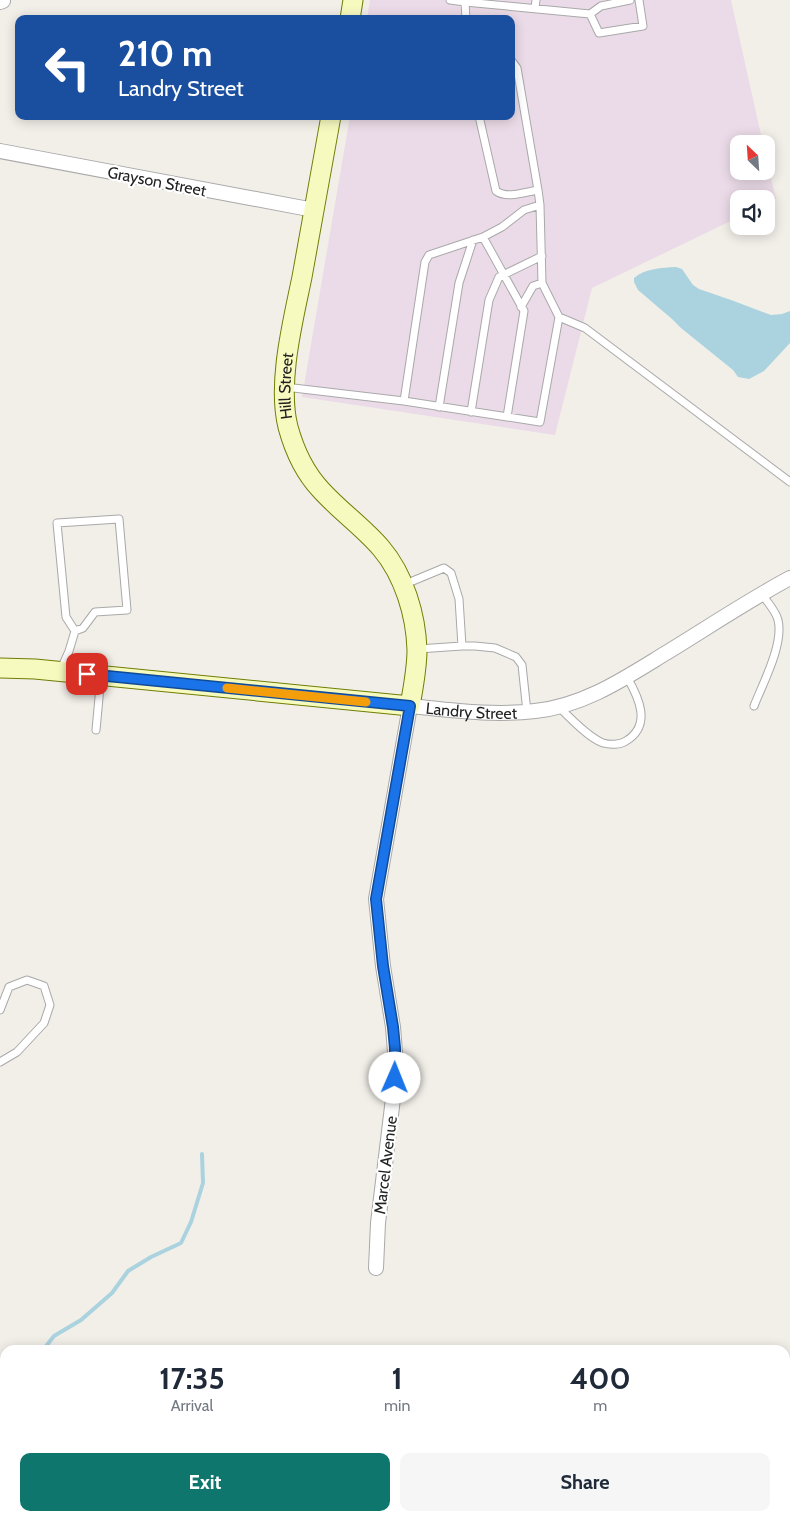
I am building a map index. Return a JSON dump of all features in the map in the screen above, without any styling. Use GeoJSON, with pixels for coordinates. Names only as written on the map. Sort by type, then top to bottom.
{"type":"FeatureCollection","features":[{"type":"Feature","properties":{"kind":"street"},"geometry":{"type":"LineString","coordinates":[[351,15],[353,0]]}},
{"type":"Feature","properties":{"kind":"street","name":"Hill Street"},"geometry":{"type":"LineString","coordinates":[[330,120],[292,329],[284,386],[285,409],[288,428],[302,462],[320,489],[372,538],[385,553],[403,585],[414,620],[417,650],[410,706]]}},
{"type":"Feature","properties":{"kind":"street","name":"Grayson Street"},"geometry":{"type":"LineString","coordinates":[[0,151],[314,210]]}},
{"type":"Feature","properties":{"kind":"street","name":"Landry Street"},"geometry":{"type":"LineString","coordinates":[[0,668],[60,671],[410,706],[495,713],[527,712],[558,706],[584,698],[627,677],[790,578]]}},
{"type":"Feature","properties":{"kind":"street","name":"Marcel Avenue"},"geometry":{"type":"LineString","coordinates":[[376,1268],[378,1224],[396,1065],[393,1027],[383,966],[376,899],[410,706]]}},
{"type":"Feature","properties":{"kind":"lane"},"geometry":{"type":"LineString","coordinates":[[450,0],[536,4],[590,14],[601,6],[630,0]]}},
{"type":"Feature","properties":{"kind":"lane"},"geometry":{"type":"LineString","coordinates":[[590,14],[599,33],[643,26],[639,0]]}},
{"type":"Feature","properties":{"kind":"lane"},"geometry":{"type":"LineString","coordinates":[[465,2],[466,15]]}},
{"type":"Feature","properties":{"kind":"lane"},"geometry":{"type":"LineString","coordinates":[[284,386],[404,401],[540,422],[559,316],[542,283],[540,205],[515,65]]}},
{"type":"Feature","properties":{"kind":"lane"},"geometry":{"type":"LineString","coordinates":[[480,120],[496,191],[507,195],[538,190]]}},
{"type":"Feature","properties":{"kind":"lane"},"geometry":{"type":"LineString","coordinates":[[404,401],[425,262],[429,256],[483,237],[524,210],[540,205]]}},
{"type":"Feature","properties":{"kind":"lane"},"geometry":{"type":"LineString","coordinates":[[483,237],[524,311],[507,417]]}},
{"type":"Feature","properties":{"kind":"lane"},"geometry":{"type":"LineString","coordinates":[[439,406],[459,283],[473,240]]}},
{"type":"Feature","properties":{"kind":"lane"},"geometry":{"type":"LineString","coordinates":[[471,412],[489,300],[503,274],[542,256]]}},
{"type":"Feature","properties":{"kind":"lane"},"geometry":{"type":"LineString","coordinates":[[521,307],[533,286],[542,283]]}},
{"type":"Feature","properties":{"kind":"lane"},"geometry":{"type":"LineString","coordinates":[[559,316],[585,328],[790,482]]}},
{"type":"Feature","properties":{"kind":"lane"},"geometry":{"type":"LineString","coordinates":[[60,671],[75,631],[66,617],[56,524],[120,519],[127,610],[95,612],[83,628],[75,631]]}},
{"type":"Feature","properties":{"kind":"lane"},"geometry":{"type":"LineString","coordinates":[[403,585],[444,568],[452,573],[460,599],[462,646]]}},
{"type":"Feature","properties":{"kind":"lane"},"geometry":{"type":"LineString","coordinates":[[754,706],[779,642],[780,629],[778,618],[762,594]]}},
{"type":"Feature","properties":{"kind":"lane"},"geometry":{"type":"LineString","coordinates":[[417,650],[475,646],[495,648],[516,657],[522,665],[527,712]]}},
{"type":"Feature","properties":{"kind":"lane"},"geometry":{"type":"LineString","coordinates":[[96,730],[101,675]]}},
{"type":"Feature","properties":{"kind":"lane"},"geometry":{"type":"LineString","coordinates":[[558,706],[581,728],[602,743],[622,743],[631,738],[640,726],[641,710],[634,689],[627,677]]}},
{"type":"Feature","properties":{"kind":"lane"},"geometry":{"type":"LineString","coordinates":[[0,1010],[9,987],[27,980],[44,986],[50,1004],[44,1023],[17,1052],[0,1062]]}},
{"type":"Feature","properties":{"kind":"shaded area"},"geometry":{"type":"Polygon","coordinates":[[[370,0],[731,0],[761,135],[730,135],[730,180],[771,180],[774,190],[730,190],[730,221],[592,288],[555,435],[302,397],[349,120],[515,120],[515,15],[368,15],[370,0]]]}},
{"type":"Feature","properties":{"kind":"water"},"geometry":{"type":"Polygon","coordinates":[[[676,267],[682,269],[693,285],[699,289],[771,315],[790,311],[790,343],[764,371],[749,379],[738,377],[733,370],[638,290],[634,282],[634,278],[643,272],[676,267]]]}},
{"type":"Feature","properties":{"kind":"waterway"},"geometry":{"type":"LineString","coordinates":[[47,1345],[54,1336],[81,1320],[112,1293],[128,1271],[151,1257],[181,1243],[191,1222],[203,1183],[202,1154]]}},
{"type":"Feature","properties":{"kind":"slow traffic"},"geometry":{"type":"LineString","coordinates":[[227,688],[366,702]]}},
{"type":"Feature","properties":{"kind":"route"},"geometry":{"type":"LineString","coordinates":[[87,674],[410,706],[376,899],[376,914],[393,1027],[396,1065],[395,1078]]}}]}
